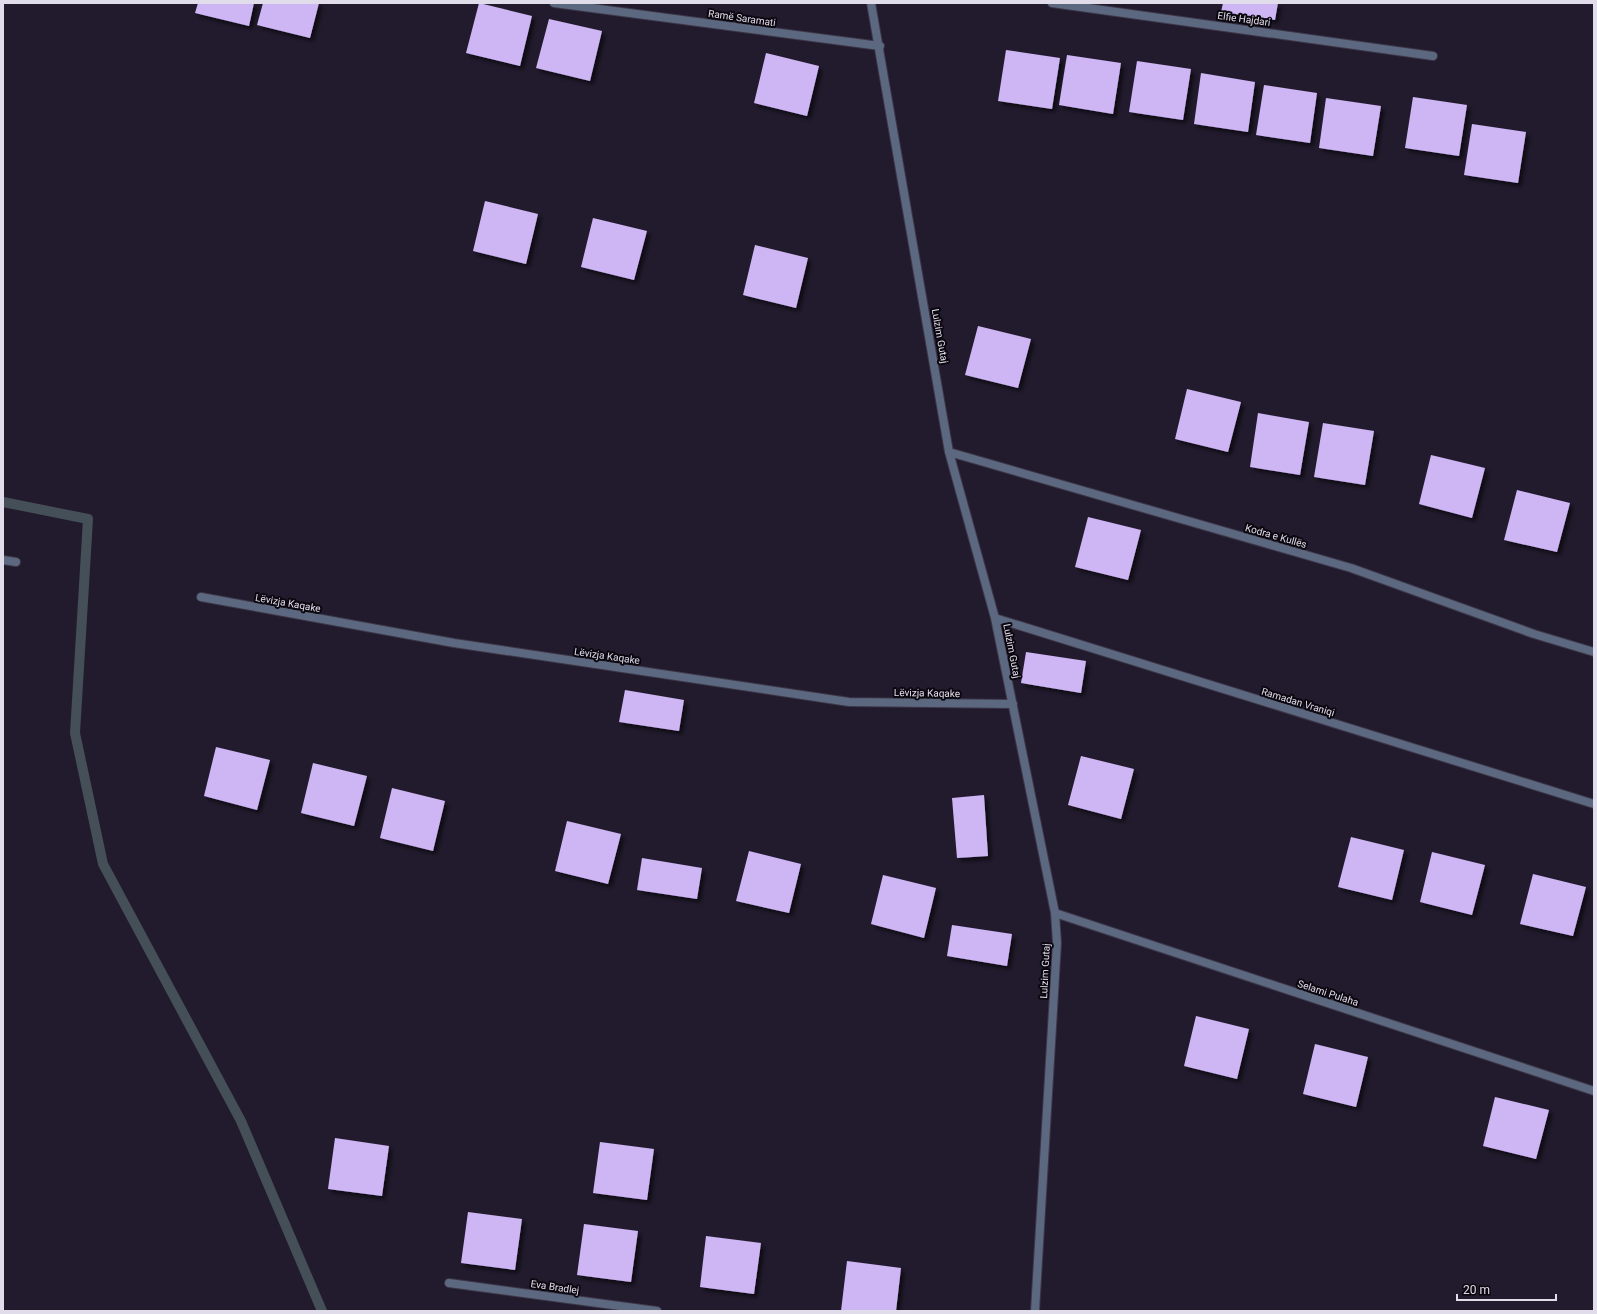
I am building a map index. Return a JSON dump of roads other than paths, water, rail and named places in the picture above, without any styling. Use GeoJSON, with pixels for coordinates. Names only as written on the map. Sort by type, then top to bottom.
{"type":"FeatureCollection","features":[{"type":"Feature","properties":{"kind":"street","name":"Ramë Saramati"},"geometry":{"type":"LineString","coordinates":[[554,3],[880,46]]}},
{"type":"Feature","properties":{"kind":"street","name":"Lulzim Gutaj"},"geometry":{"type":"LineString","coordinates":[[871,3],[880,46],[949,452],[995,618],[1055,913],[1057,943],[1035,1311]]}},
{"type":"Feature","properties":{"kind":"street","name":"Elfie Hajdari"},"geometry":{"type":"LineString","coordinates":[[1052,3],[1433,56]]}},
{"type":"Feature","properties":{"kind":"street","name":"Kodra e Kullës"},"geometry":{"type":"LineString","coordinates":[[949,452],[1351,568],[1534,634],[1594,652]]}},
{"type":"Feature","properties":{"kind":"street"},"geometry":{"type":"LineString","coordinates":[[3,560],[16,562]]}},
{"type":"Feature","properties":{"kind":"street","name":"Lëvizja Kaqake"},"geometry":{"type":"LineString","coordinates":[[201,597],[454,643],[849,702],[1013,704]]}},
{"type":"Feature","properties":{"kind":"street","name":"Ramadan Vraniqi"},"geometry":{"type":"LineString","coordinates":[[995,618],[1594,804]]}},
{"type":"Feature","properties":{"kind":"street","name":"Selami Pulaha"},"geometry":{"type":"LineString","coordinates":[[1055,913],[1594,1091]]}},
{"type":"Feature","properties":{"kind":"street","name":"Eva Bradlej"},"geometry":{"type":"LineString","coordinates":[[449,1283],[657,1311]]}},
{"type":"Feature","properties":{"kind":"waterway"},"geometry":{"type":"LineString","coordinates":[[3,502],[88,519],[75,733],[103,864],[241,1121],[322,1311]]}}]}
